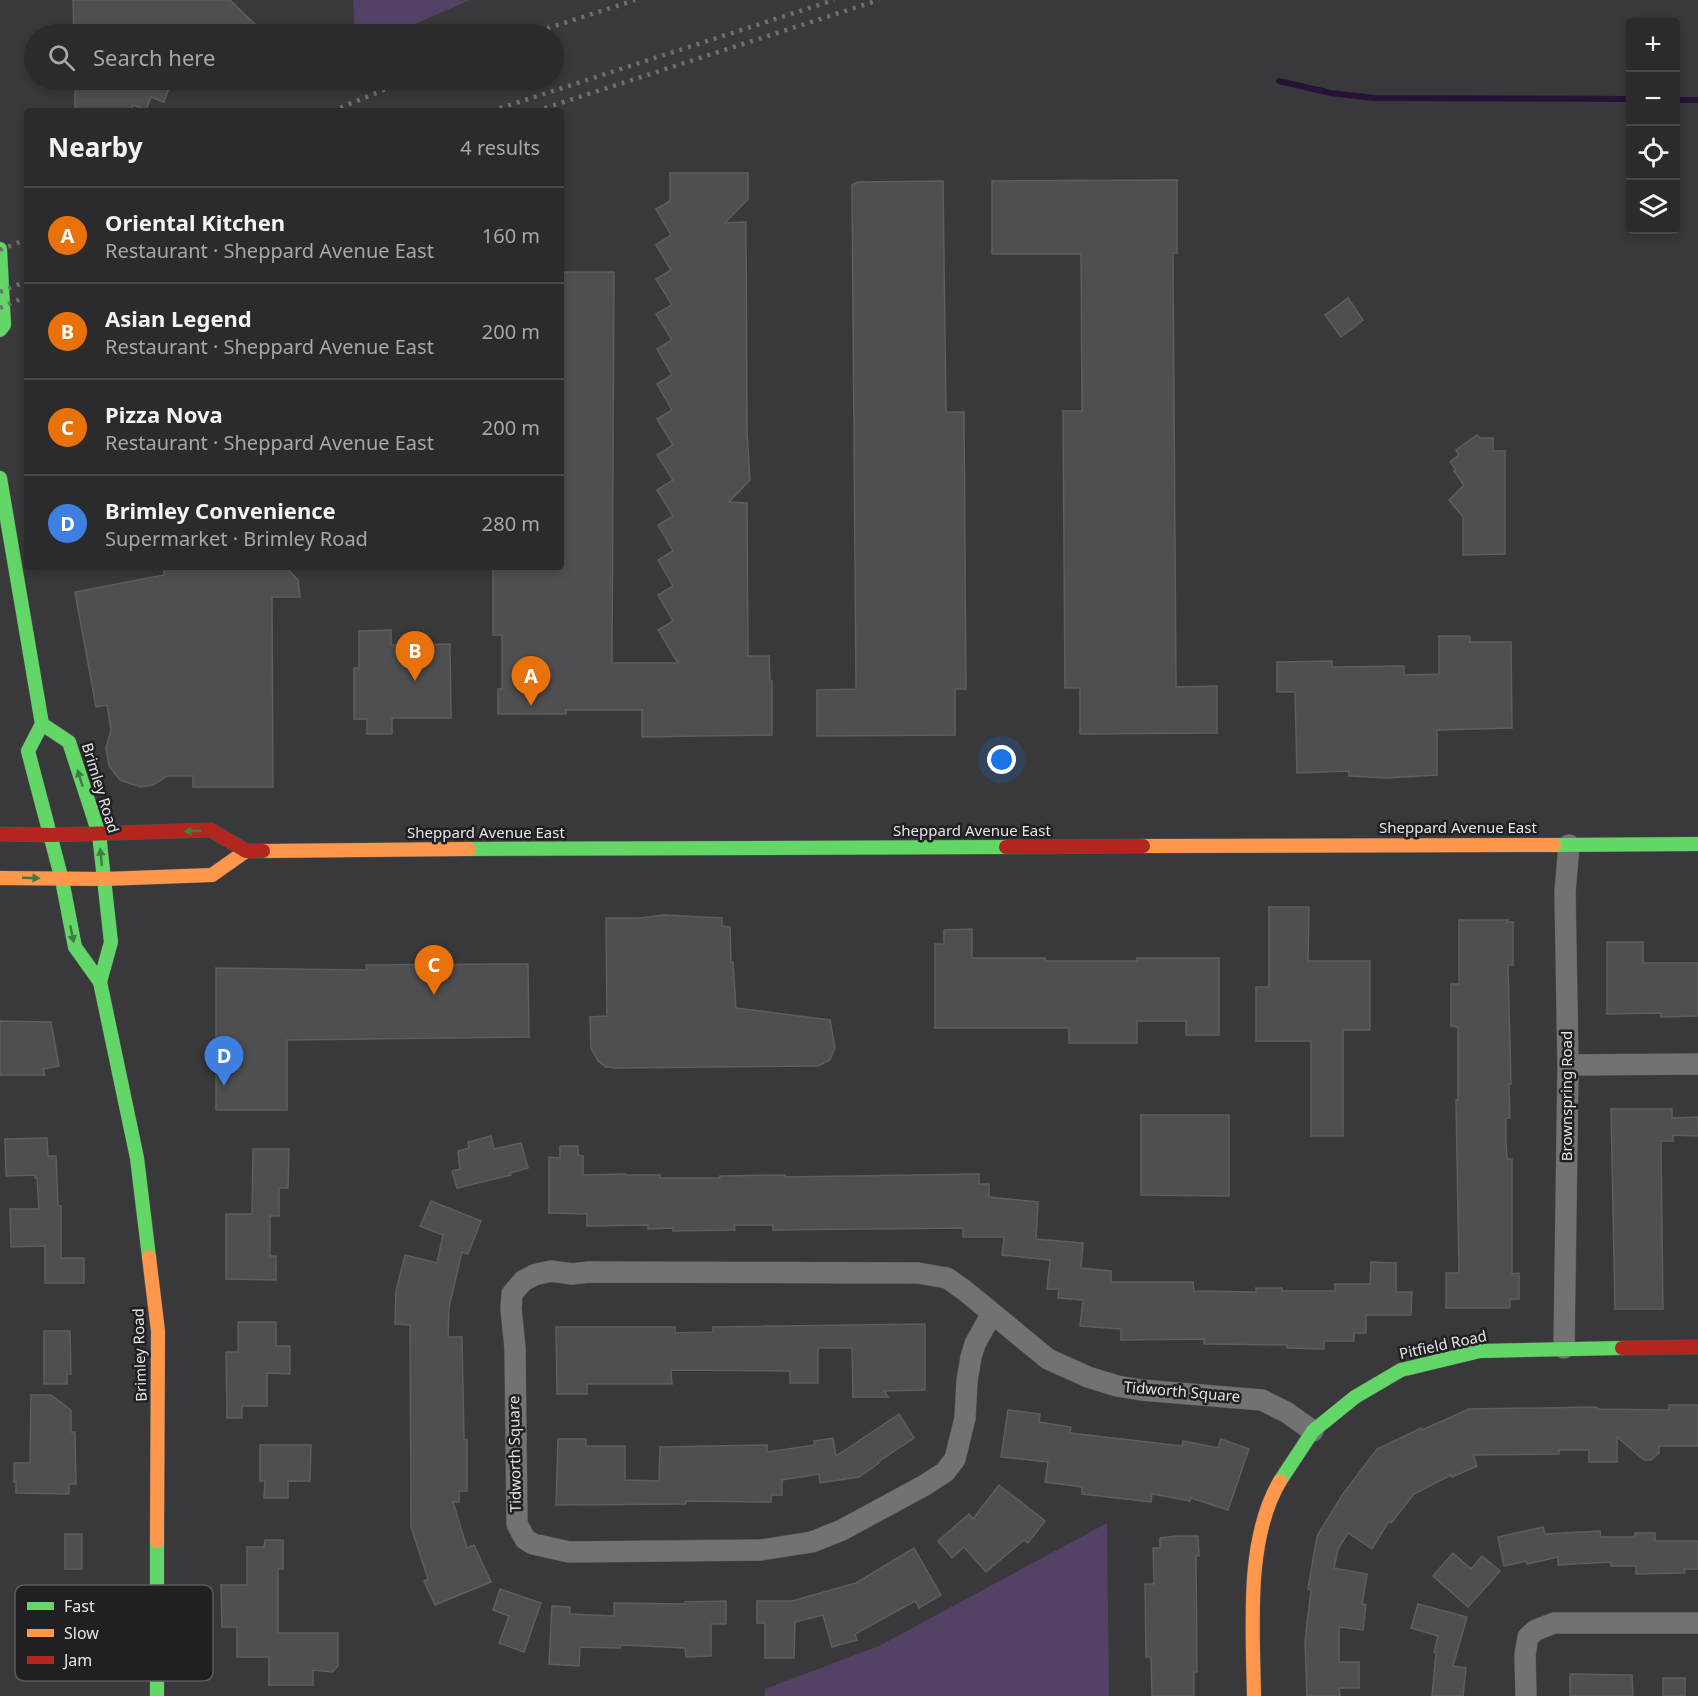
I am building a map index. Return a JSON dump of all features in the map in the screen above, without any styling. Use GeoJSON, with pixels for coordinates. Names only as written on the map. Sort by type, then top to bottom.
{"type":"FeatureCollection","features":[{"type":"Feature","properties":{"kind":"main road"},"geometry":{"type":"LineString","coordinates":[[0,249],[4,325],[0,330]]}},
{"type":"Feature","properties":{"kind":"main road"},"geometry":{"type":"LineString","coordinates":[[0,478],[42,724]]}},
{"type":"Feature","properties":{"kind":"main road","name":"Brimley Road"},"geometry":{"type":"LineString","coordinates":[[99,982],[111,942],[99,834],[69,742],[42,724],[28,751],[62,880],[75,947],[99,982],[116,1052],[137,1158],[158,1330],[157,1585]]}},
{"type":"Feature","properties":{"kind":"main road"},"geometry":{"type":"LineString","coordinates":[[0,834],[51,835],[211,830],[246,851],[212,875],[62,880],[0,878]]}},
{"type":"Feature","properties":{"kind":"main road","name":"Sheppard Avenue East"},"geometry":{"type":"LineString","coordinates":[[246,851],[1698,844]]}},
{"type":"Feature","properties":{"kind":"main road","name":"Pitfield Road"},"geometry":{"type":"LineString","coordinates":[[1254,1696],[1253,1574],[1269,1500],[1290,1463],[1313,1431],[1355,1397],[1401,1370],[1480,1351],[1698,1347]]}},
{"type":"Feature","properties":{"kind":"main road","name":"Brimley Road"},"geometry":{"type":"LineString","coordinates":[[157,1681],[157,1696]]}},
{"type":"Feature","properties":{"kind":"street","name":"Brownspring Road"},"geometry":{"type":"LineString","coordinates":[[1564,1348],[1568,1065],[1565,892],[1569,845]]}},
{"type":"Feature","properties":{"kind":"street"},"geometry":{"type":"LineString","coordinates":[[1568,1065],[1698,1065]]}},
{"type":"Feature","properties":{"kind":"street","name":"Tidworth Square"},"geometry":{"type":"LineString","coordinates":[[992,1313],[975,1344],[971,1357],[965,1418],[955,1460],[945,1472],[925,1485],[842,1530],[812,1542],[761,1550],[569,1552],[533,1544],[525,1539],[517,1524],[512,1294],[523,1281],[534,1275],[551,1271],[572,1274],[589,1272],[918,1273],[947,1278],[964,1290],[992,1313],[1048,1359],[1088,1377],[1117,1386],[1141,1390],[1262,1400],[1286,1412],[1313,1431]]}},
{"type":"Feature","properties":{"kind":"street"},"geometry":{"type":"LineString","coordinates":[[1526,1696],[1525,1655],[1528,1637],[1536,1630],[1554,1623],[1698,1623]]}},
{"type":"Feature","properties":{"kind":"shaded area"},"geometry":{"type":"Polygon","coordinates":[[[353,0],[470,0],[415,24],[354,24],[353,0]]]}},
{"type":"Feature","properties":{"kind":"shaded area"},"geometry":{"type":"Polygon","coordinates":[[[1107,1523],[1109,1696],[765,1696],[765,1689],[879,1646],[1107,1523]]]}},
{"type":"Feature","properties":{"kind":"building"},"geometry":{"type":"Polygon","coordinates":[[[73,0],[230,0],[255,24],[74,24],[73,0]]]}},
{"type":"Feature","properties":{"kind":"building"},"geometry":{"type":"Polygon","coordinates":[[[75,90],[168,90],[164,102],[151,97],[147,108],[133,105],[132,108],[75,108],[75,90]]]}},
{"type":"Feature","properties":{"kind":"building"},"geometry":{"type":"Polygon","coordinates":[[[670,173],[748,173],[748,199],[725,223],[746,222],[747,432],[750,480],[729,502],[747,503],[748,656],[769,656],[770,680],[772,681],[772,735],[642,737],[642,710],[566,710],[566,714],[498,714],[498,689],[502,689],[502,635],[493,635],[493,570],[564,570],[564,272],[614,272],[612,663],[678,663],[658,630],[673,621],[658,595],[673,586],[658,560],[673,551],[658,525],[673,516],[657,490],[673,480],[657,455],[673,445],[657,419],[672,410],[657,384],[672,375],[657,349],[672,340],[656,314],[672,305],[656,279],[671,270],[656,245],[671,235],[656,209],[670,201],[670,173]]]}},
{"type":"Feature","properties":{"kind":"building"},"geometry":{"type":"Polygon","coordinates":[[[1177,180],[1177,253],[1173,253],[1176,687],[1217,686],[1217,733],[1080,734],[1080,688],[1065,688],[1063,411],[1082,411],[1081,254],[992,254],[992,181],[1177,180]]]}},
{"type":"Feature","properties":{"kind":"building"},"geometry":{"type":"Polygon","coordinates":[[[943,181],[946,412],[964,412],[966,689],[955,689],[955,735],[817,736],[817,690],[856,689],[852,185],[858,182],[943,181]]]}},
{"type":"Feature","properties":{"kind":"building"},"geometry":{"type":"Polygon","coordinates":[[[1348,298],[1363,320],[1341,337],[1325,315],[1348,298]]]}},
{"type":"Feature","properties":{"kind":"building"},"geometry":{"type":"Polygon","coordinates":[[[1477,435],[1480,438],[1493,438],[1493,451],[1505,451],[1505,554],[1463,555],[1463,517],[1449,500],[1464,485],[1450,462],[1459,455],[1456,450],[1477,435]]]}},
{"type":"Feature","properties":{"kind":"building"},"geometry":{"type":"Polygon","coordinates":[[[164,570],[289,570],[298,580],[300,597],[272,597],[273,787],[193,787],[193,776],[167,776],[153,785],[140,787],[120,780],[109,766],[106,748],[111,730],[107,705],[96,707],[75,592],[164,575],[164,570]]]}},
{"type":"Feature","properties":{"kind":"building"},"geometry":{"type":"Polygon","coordinates":[[[391,630],[391,645],[450,644],[451,718],[392,718],[392,734],[367,734],[367,719],[354,719],[354,668],[359,668],[359,631],[391,630]]]}},
{"type":"Feature","properties":{"kind":"building"},"geometry":{"type":"Polygon","coordinates":[[[1439,636],[1470,636],[1470,642],[1511,642],[1512,728],[1437,730],[1437,775],[1386,778],[1349,776],[1349,771],[1297,773],[1295,692],[1277,692],[1277,662],[1332,661],[1332,667],[1404,666],[1404,675],[1439,674],[1439,636]]]}},
{"type":"Feature","properties":{"kind":"building"},"geometry":{"type":"Polygon","coordinates":[[[1269,907],[1309,907],[1308,961],[1370,961],[1370,1030],[1343,1030],[1343,1136],[1311,1136],[1311,1041],[1256,1041],[1256,987],[1269,987],[1269,907]]]}},
{"type":"Feature","properties":{"kind":"building"},"geometry":{"type":"Polygon","coordinates":[[[665,915],[722,918],[722,926],[730,927],[736,1008],[830,1020],[835,1048],[830,1060],[818,1066],[614,1068],[606,1067],[598,1061],[591,1048],[590,1017],[607,1016],[606,918],[665,915]]]}},
{"type":"Feature","properties":{"kind":"building"},"geometry":{"type":"Polygon","coordinates":[[[1459,920],[1508,920],[1507,922],[1513,922],[1513,965],[1508,965],[1511,1084],[1509,1084],[1510,1118],[1506,1118],[1506,1142],[1507,1159],[1512,1159],[1512,1274],[1519,1273],[1519,1299],[1510,1299],[1510,1308],[1446,1308],[1446,1273],[1459,1273],[1456,1100],[1458,1100],[1458,1027],[1451,1026],[1451,984],[1459,984],[1459,920]]]}},
{"type":"Feature","properties":{"kind":"building"},"geometry":{"type":"Polygon","coordinates":[[[972,929],[972,958],[1137,961],[1137,958],[1219,958],[1219,1035],[1186,1035],[1186,1021],[1137,1021],[1137,1043],[1069,1043],[1069,1028],[935,1028],[935,944],[944,944],[944,930],[972,929]]]}},
{"type":"Feature","properties":{"kind":"building"},"geometry":{"type":"Polygon","coordinates":[[[1607,942],[1643,942],[1643,963],[1698,963],[1698,1016],[1661,1017],[1661,1013],[1607,1014],[1607,942]]]}},
{"type":"Feature","properties":{"kind":"building"},"geometry":{"type":"Polygon","coordinates":[[[528,964],[529,1037],[287,1040],[287,1110],[216,1110],[216,968],[367,970],[366,965],[528,964]]]}},
{"type":"Feature","properties":{"kind":"building"},"geometry":{"type":"Polygon","coordinates":[[[0,1021],[51,1022],[59,1066],[43,1069],[45,1075],[0,1075],[0,1021]]]}},
{"type":"Feature","properties":{"kind":"building"},"geometry":{"type":"Polygon","coordinates":[[[1611,1109],[1672,1109],[1672,1118],[1698,1117],[1698,1136],[1673,1135],[1673,1141],[1661,1141],[1663,1309],[1615,1309],[1611,1109]]]}},
{"type":"Feature","properties":{"kind":"building"},"geometry":{"type":"Polygon","coordinates":[[[1141,1115],[1229,1115],[1229,1196],[1141,1195],[1141,1115]]]}},
{"type":"Feature","properties":{"kind":"building"},"geometry":{"type":"Polygon","coordinates":[[[491,1136],[494,1149],[521,1143],[528,1168],[510,1173],[511,1175],[457,1188],[452,1171],[460,1169],[458,1151],[469,1148],[468,1142],[491,1136]]]}},
{"type":"Feature","properties":{"kind":"building"},"geometry":{"type":"Polygon","coordinates":[[[47,1138],[48,1156],[56,1156],[58,1206],[61,1206],[61,1258],[84,1258],[84,1283],[45,1283],[45,1246],[11,1247],[10,1209],[39,1209],[35,1175],[6,1176],[5,1139],[47,1138]]]}},
{"type":"Feature","properties":{"kind":"building"},"geometry":{"type":"Polygon","coordinates":[[[560,1146],[578,1146],[578,1155],[583,1156],[583,1175],[625,1174],[660,1175],[660,1178],[720,1178],[720,1176],[979,1174],[979,1184],[989,1184],[989,1197],[1038,1202],[1036,1239],[1083,1243],[1081,1268],[1111,1271],[1111,1282],[1193,1282],[1194,1291],[1256,1292],[1256,1288],[1282,1288],[1282,1291],[1335,1291],[1335,1284],[1370,1284],[1371,1262],[1396,1263],[1396,1292],[1412,1292],[1411,1315],[1366,1315],[1366,1333],[1354,1333],[1354,1341],[1324,1341],[1324,1349],[1287,1348],[1287,1345],[1204,1344],[1204,1339],[1121,1340],[1121,1329],[1080,1326],[1083,1300],[1058,1298],[1059,1289],[1047,1289],[1050,1260],[1002,1255],[1004,1237],[963,1237],[963,1228],[773,1230],[773,1225],[734,1225],[735,1230],[673,1231],[673,1228],[648,1229],[648,1225],[587,1226],[587,1214],[549,1213],[549,1157],[560,1158],[560,1146]]]}},
{"type":"Feature","properties":{"kind":"building"},"geometry":{"type":"Polygon","coordinates":[[[253,1149],[289,1149],[288,1188],[279,1188],[279,1216],[270,1216],[270,1256],[276,1256],[276,1280],[226,1279],[226,1214],[252,1214],[253,1149]]]}},
{"type":"Feature","properties":{"kind":"building"},"geometry":{"type":"Polygon","coordinates":[[[431,1201],[481,1221],[468,1254],[462,1252],[449,1307],[448,1337],[462,1337],[464,1439],[467,1440],[467,1491],[459,1491],[459,1502],[453,1502],[467,1548],[474,1545],[491,1582],[435,1605],[424,1581],[428,1579],[411,1527],[410,1325],[395,1324],[396,1291],[405,1255],[437,1263],[443,1235],[420,1226],[431,1201]]]}},
{"type":"Feature","properties":{"kind":"building"},"geometry":{"type":"Polygon","coordinates":[[[238,1322],[276,1322],[276,1346],[290,1346],[290,1374],[267,1373],[267,1406],[242,1406],[242,1418],[227,1418],[226,1352],[238,1352],[238,1322]]]}},
{"type":"Feature","properties":{"kind":"building"},"geometry":{"type":"Polygon","coordinates":[[[925,1324],[925,1390],[884,1391],[888,1397],[853,1397],[852,1348],[818,1348],[818,1383],[790,1383],[790,1371],[671,1370],[672,1384],[587,1384],[587,1394],[557,1394],[556,1327],[675,1327],[675,1333],[713,1332],[713,1327],[925,1324]]]}},
{"type":"Feature","properties":{"kind":"building"},"geometry":{"type":"Polygon","coordinates":[[[44,1331],[70,1331],[71,1374],[67,1374],[67,1384],[44,1384],[44,1331]]]}},
{"type":"Feature","properties":{"kind":"building"},"geometry":{"type":"Polygon","coordinates":[[[31,1395],[51,1395],[71,1410],[71,1432],[75,1432],[76,1484],[69,1484],[69,1494],[16,1493],[14,1463],[30,1463],[31,1395]]]}},
{"type":"Feature","properties":{"kind":"building"},"geometry":{"type":"Polygon","coordinates":[[[1669,1405],[1698,1405],[1698,1446],[1659,1446],[1659,1453],[1651,1460],[1644,1460],[1617,1437],[1617,1462],[1589,1462],[1589,1450],[1559,1450],[1559,1454],[1473,1455],[1477,1466],[1452,1477],[1451,1475],[1414,1494],[1391,1523],[1389,1521],[1372,1549],[1348,1533],[1338,1549],[1334,1568],[1367,1574],[1362,1604],[1366,1605],[1363,1630],[1339,1627],[1339,1662],[1359,1662],[1359,1688],[1339,1688],[1340,1696],[1307,1696],[1305,1642],[1311,1590],[1308,1589],[1317,1536],[1343,1494],[1377,1449],[1469,1409],[1597,1407],[1597,1409],[1669,1410],[1669,1405]]]}},
{"type":"Feature","properties":{"kind":"building"},"geometry":{"type":"Polygon","coordinates":[[[1008,1410],[1040,1414],[1039,1422],[1071,1427],[1070,1433],[1182,1446],[1183,1441],[1218,1448],[1221,1439],[1249,1449],[1228,1510],[1191,1498],[1190,1501],[1152,1494],[1151,1502],[1082,1494],[1082,1487],[1045,1482],[1048,1462],[1001,1457],[1008,1410]]]}},
{"type":"Feature","properties":{"kind":"building"},"geometry":{"type":"Polygon","coordinates":[[[899,1414],[914,1438],[859,1477],[820,1483],[819,1474],[782,1480],[782,1495],[771,1495],[771,1502],[686,1501],[686,1504],[556,1505],[558,1439],[586,1439],[586,1446],[625,1446],[625,1480],[659,1481],[660,1447],[767,1445],[767,1452],[815,1445],[814,1441],[833,1438],[836,1456],[899,1414]]]}},
{"type":"Feature","properties":{"kind":"building"},"geometry":{"type":"Polygon","coordinates":[[[260,1445],[311,1445],[310,1481],[288,1481],[288,1498],[264,1498],[265,1481],[260,1481],[260,1445]]]}},
{"type":"Feature","properties":{"kind":"building"},"geometry":{"type":"Polygon","coordinates":[[[999,1485],[1045,1521],[1028,1543],[1024,1540],[986,1572],[964,1547],[952,1558],[938,1541],[969,1514],[973,1519],[999,1485]]]}},
{"type":"Feature","properties":{"kind":"building"},"geometry":{"type":"Polygon","coordinates":[[[1543,1527],[1545,1534],[1600,1531],[1601,1537],[1635,1537],[1635,1533],[1655,1533],[1655,1541],[1698,1541],[1698,1569],[1684,1569],[1685,1573],[1636,1574],[1636,1566],[1611,1566],[1611,1562],[1558,1565],[1558,1557],[1527,1564],[1526,1561],[1504,1566],[1498,1537],[1543,1527]]]}},
{"type":"Feature","properties":{"kind":"building"},"geometry":{"type":"Polygon","coordinates":[[[65,1534],[82,1534],[82,1569],[65,1569],[65,1534]]]}},
{"type":"Feature","properties":{"kind":"building"},"geometry":{"type":"Polygon","coordinates":[[[1198,1536],[1199,1556],[1196,1556],[1197,1672],[1194,1672],[1194,1696],[1152,1696],[1151,1657],[1146,1657],[1145,1584],[1154,1584],[1153,1548],[1160,1548],[1160,1538],[1198,1536]]]}},
{"type":"Feature","properties":{"kind":"building"},"geometry":{"type":"Polygon","coordinates":[[[265,1540],[283,1540],[283,1569],[278,1569],[278,1633],[338,1633],[338,1666],[332,1672],[313,1670],[313,1685],[269,1685],[269,1657],[237,1657],[237,1627],[222,1627],[221,1585],[247,1585],[247,1547],[264,1547],[265,1540]]]}},
{"type":"Feature","properties":{"kind":"building"},"geometry":{"type":"Polygon","coordinates":[[[914,1548],[941,1595],[919,1608],[915,1601],[855,1634],[857,1640],[832,1647],[823,1615],[795,1622],[794,1658],[765,1658],[765,1623],[757,1623],[757,1601],[792,1601],[856,1583],[914,1548]]]}},
{"type":"Feature","properties":{"kind":"building"},"geometry":{"type":"Polygon","coordinates":[[[1453,1553],[1471,1569],[1482,1556],[1500,1571],[1468,1607],[1433,1576],[1453,1553]]]}},
{"type":"Feature","properties":{"kind":"building"},"geometry":{"type":"Polygon","coordinates":[[[500,1589],[541,1603],[524,1652],[499,1643],[509,1616],[493,1610],[500,1589]]]}},
{"type":"Feature","properties":{"kind":"building"},"geometry":{"type":"Polygon","coordinates":[[[726,1601],[726,1624],[711,1624],[711,1656],[686,1657],[685,1648],[621,1645],[620,1648],[580,1647],[579,1666],[549,1664],[552,1606],[570,1607],[570,1614],[614,1616],[614,1603],[685,1604],[685,1602],[726,1601]]]}},
{"type":"Feature","properties":{"kind":"building"},"geometry":{"type":"Polygon","coordinates":[[[1418,1604],[1467,1617],[1453,1666],[1466,1668],[1463,1696],[1432,1696],[1436,1653],[1434,1652],[1438,1636],[1411,1628],[1418,1604]]]}},
{"type":"Feature","properties":{"kind":"building"},"geometry":{"type":"Polygon","coordinates":[[[1570,1674],[1632,1675],[1633,1696],[1570,1696],[1570,1674]]]}},
{"type":"Feature","properties":{"kind":"building"},"geometry":{"type":"Polygon","coordinates":[[[1663,1678],[1685,1678],[1685,1696],[1663,1696],[1663,1678]]]}},
{"type":"Feature","properties":{"kind":"waterway"},"geometry":{"type":"LineString","coordinates":[[1279,81],[1331,93],[1374,98],[1626,99]]}},
{"type":"Feature","properties":{"kind":"waterway"},"geometry":{"type":"LineString","coordinates":[[1680,100],[1698,100]]}},
{"type":"Feature","properties":{"kind":"railway"},"geometry":{"type":"LineString","coordinates":[[561,24],[635,0]]}},
{"type":"Feature","properties":{"kind":"railway"},"geometry":{"type":"LineString","coordinates":[[564,87],[834,0]]}},
{"type":"Feature","properties":{"kind":"railway"},"geometry":{"type":"LineString","coordinates":[[545,108],[879,0]]}},
{"type":"Feature","properties":{"kind":"railway"},"geometry":{"type":"LineString","coordinates":[[339,108],[383,90]]}},
{"type":"Feature","properties":{"kind":"railway"},"geometry":{"type":"LineString","coordinates":[[500,108],[556,90]]}},
{"type":"Feature","properties":{"kind":"railway"},"geometry":{"type":"LineString","coordinates":[[0,250],[24,240]]}},
{"type":"Feature","properties":{"kind":"railway"},"geometry":{"type":"LineString","coordinates":[[0,292],[24,282]]}},
{"type":"Feature","properties":{"kind":"railway"},"geometry":{"type":"LineString","coordinates":[[0,308],[24,297]]}},
{"type":"Feature","properties":{"kind":"traffic: fast"},"geometry":{"type":"LineString","coordinates":[[0,249],[4,325],[0,330]]}},
{"type":"Feature","properties":{"kind":"traffic: fast"},"geometry":{"type":"LineString","coordinates":[[0,478],[42,724],[28,751],[62,880],[75,947],[100,982],[137,1158],[149,1257]]}},
{"type":"Feature","properties":{"kind":"traffic: fast"},"geometry":{"type":"LineString","coordinates":[[42,724],[69,742],[99,834],[111,942],[100,982]]}},
{"type":"Feature","properties":{"kind":"traffic: fast"},"geometry":{"type":"LineString","coordinates":[[1554,845],[1698,844]]}},
{"type":"Feature","properties":{"kind":"traffic: fast"},"geometry":{"type":"LineString","coordinates":[[469,849],[1006,847]]}},
{"type":"Feature","properties":{"kind":"traffic: fast"},"geometry":{"type":"LineString","coordinates":[[1280,1481],[1313,1431],[1355,1397],[1401,1370],[1480,1351],[1622,1348]]}},
{"type":"Feature","properties":{"kind":"traffic: fast"},"geometry":{"type":"LineString","coordinates":[[157,1541],[157,1585]]}},
{"type":"Feature","properties":{"kind":"traffic: fast"},"geometry":{"type":"LineString","coordinates":[[157,1681],[157,1696]]}},
{"type":"Feature","properties":{"kind":"traffic: slow"},"geometry":{"type":"LineString","coordinates":[[1143,846],[1554,845]]}},
{"type":"Feature","properties":{"kind":"traffic: slow"},"geometry":{"type":"LineString","coordinates":[[263,851],[469,849]]}},
{"type":"Feature","properties":{"kind":"traffic: slow"},"geometry":{"type":"LineString","coordinates":[[0,878],[104,879],[212,875],[246,851]]}},
{"type":"Feature","properties":{"kind":"traffic: slow"},"geometry":{"type":"LineString","coordinates":[[149,1257],[158,1331],[157,1541]]}},
{"type":"Feature","properties":{"kind":"traffic: slow"},"geometry":{"type":"LineString","coordinates":[[1254,1696],[1253,1614],[1256,1557],[1269,1504],[1280,1481]]}},
{"type":"Feature","properties":{"kind":"traffic: jam"},"geometry":{"type":"LineString","coordinates":[[0,834],[51,835],[211,830],[246,851],[263,851]]}},
{"type":"Feature","properties":{"kind":"traffic: jam"},"geometry":{"type":"LineString","coordinates":[[1006,847],[1143,846]]}},
{"type":"Feature","properties":{"kind":"traffic: jam"},"geometry":{"type":"LineString","coordinates":[[1622,1348],[1698,1347]]}},
{"type":"Feature","properties":{"kind":"place","name":"Asian Legend"},"geometry":{"type":"Point","coordinates":[415,681]}},
{"type":"Feature","properties":{"kind":"place","name":"Oriental Kitchen"},"geometry":{"type":"Point","coordinates":[531,706]}},
{"type":"Feature","properties":{"kind":"place","name":"Pizza Nova"},"geometry":{"type":"Point","coordinates":[434,995]}},
{"type":"Feature","properties":{"kind":"place","name":"Brimley Convenience"},"geometry":{"type":"Point","coordinates":[224,1086]}}]}
